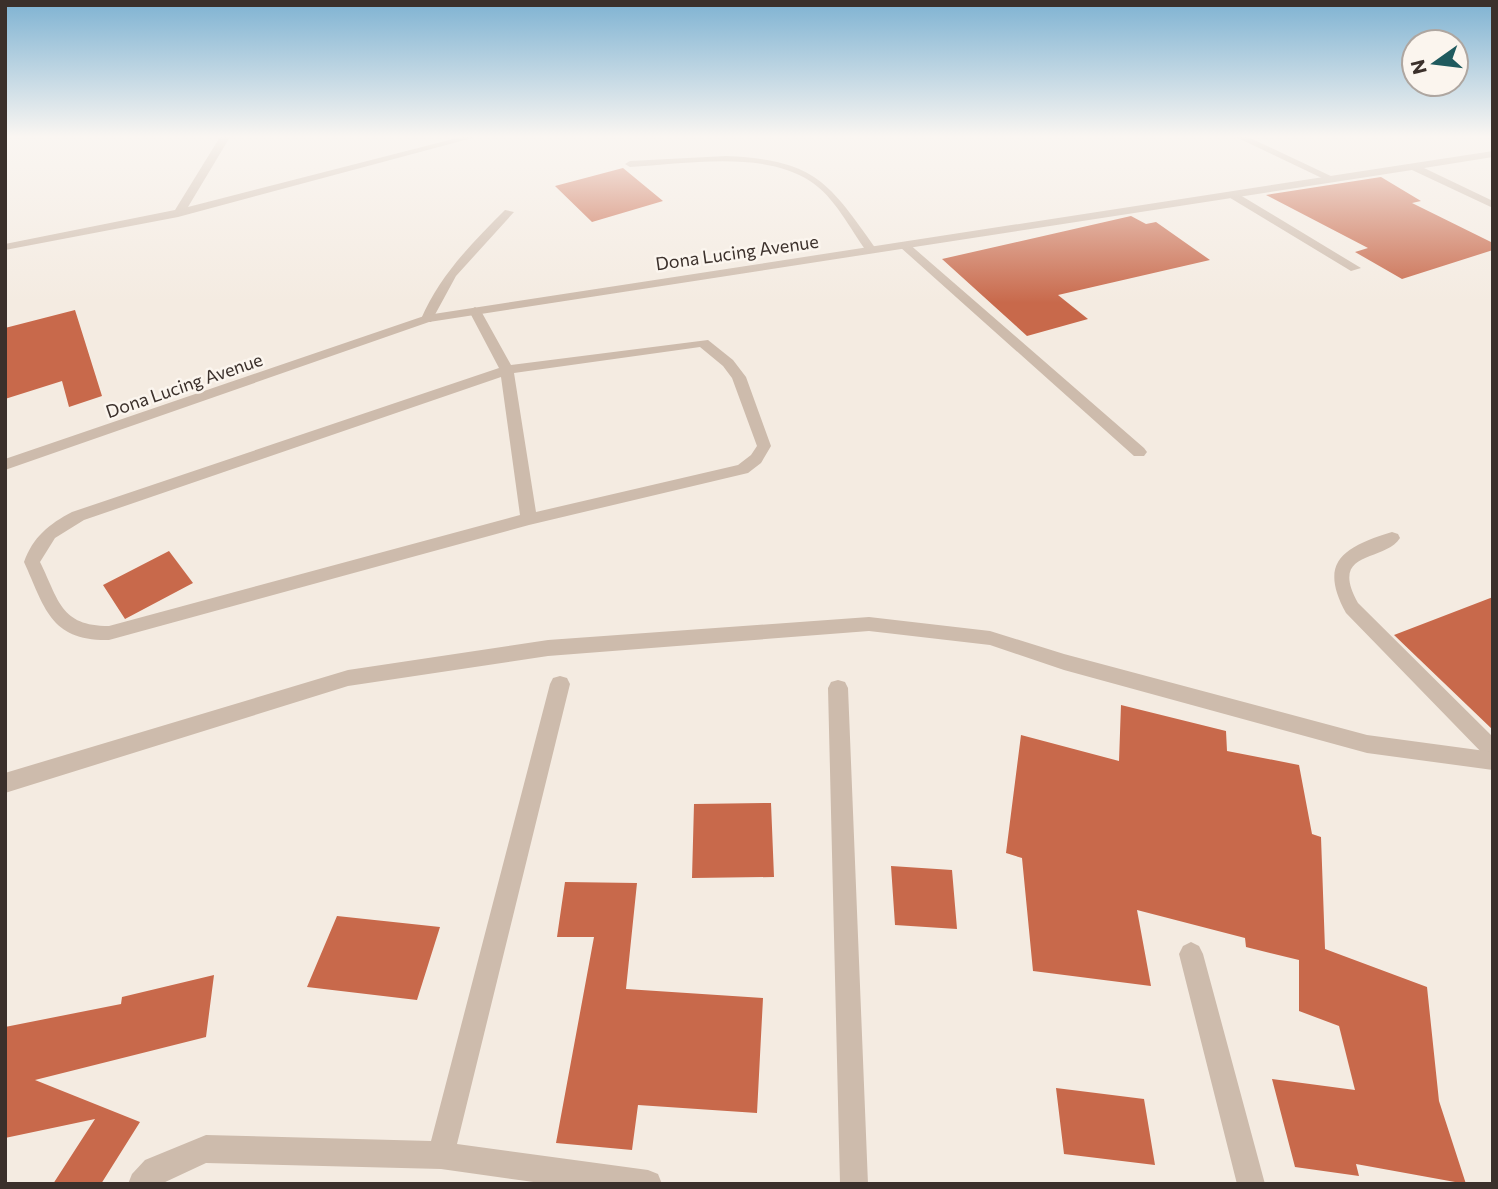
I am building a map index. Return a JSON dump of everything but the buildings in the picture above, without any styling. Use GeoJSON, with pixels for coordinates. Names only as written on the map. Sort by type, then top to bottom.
{"type":"FeatureCollection","features":[{"type":"Feature","properties":{"kind":"street"},"geometry":{"type":"LineString","coordinates":[[178,214],[191,192]]}},
{"type":"Feature","properties":{"kind":"street"},"geometry":{"type":"LineString","coordinates":[[5,247],[112,230],[260,192]]}},
{"type":"Feature","properties":{"kind":"street"},"geometry":{"type":"LineString","coordinates":[[826,192],[872,250]]}},
{"type":"Feature","properties":{"kind":"street","name":"Dona Lucing Avenue"},"geometry":{"type":"LineString","coordinates":[[5,465],[428,319],[1240,192]]}},
{"type":"Feature","properties":{"kind":"street"},"geometry":{"type":"LineString","coordinates":[[1467,192],[1493,205]]}},
{"type":"Feature","properties":{"kind":"street"},"geometry":{"type":"LineString","coordinates":[[1231,194],[1355,268]]}},
{"type":"Feature","properties":{"kind":"street"},"geometry":{"type":"LineString","coordinates":[[428,319],[438,290],[455,268],[509,212]]}},
{"type":"Feature","properties":{"kind":"street"},"geometry":{"type":"LineString","coordinates":[[904,245],[1139,452]]}},
{"type":"Feature","properties":{"kind":"street"},"geometry":{"type":"LineString","coordinates":[[475,311],[507,370],[529,519]]}},
{"type":"Feature","properties":{"kind":"street"},"geometry":{"type":"LineString","coordinates":[[703,343],[728,363],[739,377],[764,446],[756,459],[743,469],[529,519],[109,633],[85,635],[64,625],[32,562],[38,544],[55,527],[78,516],[507,370],[703,343]]}},
{"type":"Feature","properties":{"kind":"street"},"geometry":{"type":"LineString","coordinates":[[1392,538],[1346,561],[1340,572],[1343,595],[1352,608],[1493,751]]}},
{"type":"Feature","properties":{"kind":"street"},"geometry":{"type":"LineString","coordinates":[[5,783],[348,678],[548,648],[869,624],[990,638],[1064,662],[1367,744],[1493,761]]}},
{"type":"Feature","properties":{"kind":"street"},"geometry":{"type":"LineString","coordinates":[[441,1155],[560,684]]}},
{"type":"Feature","properties":{"kind":"street"},"geometry":{"type":"LineString","coordinates":[[838,688],[854,1184]]}},
{"type":"Feature","properties":{"kind":"street"},"geometry":{"type":"LineString","coordinates":[[1191,954],[1251,1184]]}},
{"type":"Feature","properties":{"kind":"street"},"geometry":{"type":"LineString","coordinates":[[142,1184],[155,1170],[206,1149],[441,1155],[648,1184]]}}]}
